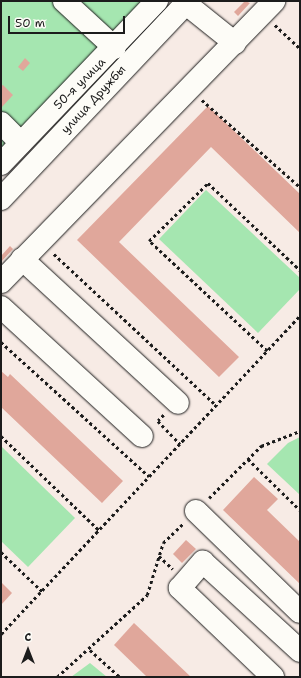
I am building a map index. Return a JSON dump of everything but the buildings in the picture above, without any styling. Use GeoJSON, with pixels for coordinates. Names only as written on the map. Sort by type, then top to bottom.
{"type":"FeatureCollection","features":[{"type":"Feature","properties":{"kind":"street"},"geometry":{"type":"LineString","coordinates":[[64,1],[115,48]]}},
{"type":"Feature","properties":{"kind":"street","name":"50-я улица"},"geometry":{"type":"LineString","coordinates":[[1,164],[115,48],[157,1]]}},
{"type":"Feature","properties":{"kind":"street"},"geometry":{"type":"LineString","coordinates":[[186,2],[234,43]]}},
{"type":"Feature","properties":{"kind":"street","name":"улица Дружбы"},"geometry":{"type":"LineString","coordinates":[[1,199],[186,2]]}},
{"type":"Feature","properties":{"kind":"street"},"geometry":{"type":"LineString","coordinates":[[2,280],[190,89],[268,7]]}},
{"type":"Feature","properties":{"kind":"street"},"geometry":{"type":"LineString","coordinates":[[1,124],[21,143]]}},
{"type":"Feature","properties":{"kind":"street"},"geometry":{"type":"LineString","coordinates":[[22,260],[178,403]]}},
{"type":"Feature","properties":{"kind":"street"},"geometry":{"type":"LineString","coordinates":[[1,307],[142,436]]}},
{"type":"Feature","properties":{"kind":"street"},"geometry":{"type":"LineString","coordinates":[[196,511],[300,612]]}},
{"type":"Feature","properties":{"kind":"street"},"geometry":{"type":"LineString","coordinates":[[222,579],[241,556]]}},
{"type":"Feature","properties":{"kind":"street"},"geometry":{"type":"LineString","coordinates":[[273,677],[180,588],[203,562],[300,651]]}},
{"type":"Feature","properties":{"kind":"path"},"geometry":{"type":"LineString","coordinates":[[268,7],[300,48]]}},
{"type":"Feature","properties":{"kind":"path"},"geometry":{"type":"LineString","coordinates":[[190,89],[300,187]]}},
{"type":"Feature","properties":{"kind":"path"},"geometry":{"type":"LineString","coordinates":[[267,351],[149,241],[208,183],[300,270]]}},
{"type":"Feature","properties":{"kind":"path"},"geometry":{"type":"LineString","coordinates":[[40,241],[216,405]]}},
{"type":"Feature","properties":{"kind":"path"},"geometry":{"type":"LineString","coordinates":[[1,634],[300,316]]}},
{"type":"Feature","properties":{"kind":"path"},"geometry":{"type":"LineString","coordinates":[[1,342],[149,476]]}},
{"type":"Feature","properties":{"kind":"path"},"geometry":{"type":"LineString","coordinates":[[178,403],[158,421],[180,444]]}},
{"type":"Feature","properties":{"kind":"path"},"geometry":{"type":"LineString","coordinates":[[57,677],[90,650],[147,595],[163,543],[261,446],[300,431]]}},
{"type":"Feature","properties":{"kind":"path"},"geometry":{"type":"LineString","coordinates":[[1,436],[99,530]]}},
{"type":"Feature","properties":{"kind":"path"},"geometry":{"type":"LineString","coordinates":[[248,459],[300,510]]}},
{"type":"Feature","properties":{"kind":"path"},"geometry":{"type":"LineString","coordinates":[[1,552],[42,591]]}},
{"type":"Feature","properties":{"kind":"path"},"geometry":{"type":"LineString","coordinates":[[90,650],[120,677]]}},
{"type":"Feature","properties":{"kind":"green space"},"geometry":{"type":"Polygon","coordinates":[[[1,1],[143,1],[1,152],[1,1]]]}},
{"type":"Feature","properties":{"kind":"green space"},"geometry":{"type":"Polygon","coordinates":[[[206,190],[300,278],[300,289],[258,333],[159,239],[206,190]]]}},
{"type":"Feature","properties":{"kind":"green space"},"geometry":{"type":"Polygon","coordinates":[[[300,437],[300,495],[267,464],[288,443],[300,437]]]}},
{"type":"Feature","properties":{"kind":"green space"},"geometry":{"type":"Polygon","coordinates":[[[1,446],[75,518],[28,567],[1,541],[1,446]]]}},
{"type":"Feature","properties":{"kind":"green space"},"geometry":{"type":"Polygon","coordinates":[[[90,663],[107,677],[71,677],[90,663]]]}}]}
